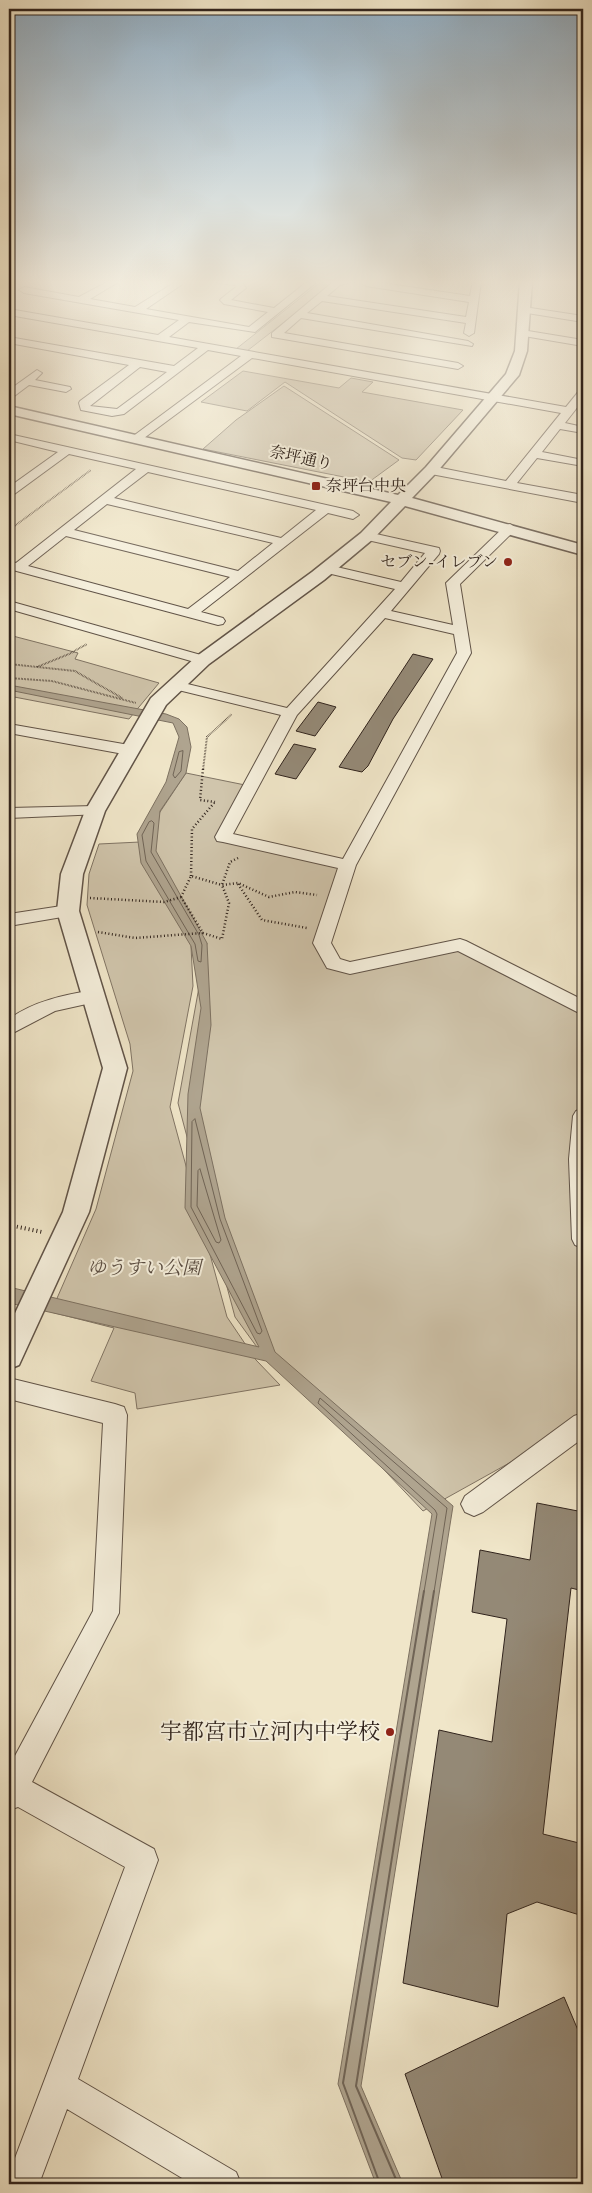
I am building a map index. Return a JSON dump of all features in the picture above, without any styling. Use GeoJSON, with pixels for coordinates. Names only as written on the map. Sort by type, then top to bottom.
{"type":"FeatureCollection","features":[{"type":"Feature","properties":{"kind":"street"},"geometry":{"type":"LineString","coordinates":[[9,394],[23,383]]}},
{"type":"Feature","properties":{"kind":"street"},"geometry":{"type":"LineString","coordinates":[[38,383],[66,389]]}},
{"type":"Feature","properties":{"kind":"street"},"geometry":{"type":"LineString","coordinates":[[111,383],[84,403],[85,408],[112,413],[120,412],[158,383]]}},
{"type":"Feature","properties":{"kind":"street"},"geometry":{"type":"LineString","coordinates":[[136,439],[211,383]]}},
{"type":"Feature","properties":{"kind":"street"},"geometry":{"type":"LineString","coordinates":[[476,383],[493,398],[568,411]]}},
{"type":"Feature","properties":{"kind":"street"},"geometry":{"type":"LineString","coordinates":[[9,1356],[76,1212],[115,1068],[94,996],[72,874],[95,811],[158,702],[203,660],[328,568],[367,536],[431,470],[505,383]]}},
{"type":"Feature","properties":{"kind":"street"},"geometry":{"type":"LineString","coordinates":[[509,485],[568,411],[581,398]]}},
{"type":"Feature","properties":{"kind":"street","name":"奈坪通り"},"geometry":{"type":"LineString","coordinates":[[9,410],[403,499],[583,550]]}},
{"type":"Feature","properties":{"kind":"street"},"geometry":{"type":"LineString","coordinates":[[557,425],[583,430]]}},
{"type":"Feature","properties":{"kind":"street"},"geometry":{"type":"LineString","coordinates":[[9,437],[354,515]]}},
{"type":"Feature","properties":{"kind":"street"},"geometry":{"type":"LineString","coordinates":[[9,492],[66,451]]}},
{"type":"Feature","properties":{"kind":"street"},"geometry":{"type":"LineString","coordinates":[[534,454],[583,463]]}},
{"type":"Feature","properties":{"kind":"street"},"geometry":{"type":"LineString","coordinates":[[14,566],[65,532],[144,469]]}},
{"type":"Feature","properties":{"kind":"street"},"geometry":{"type":"LineString","coordinates":[[431,470],[583,499]]}},
{"type":"Feature","properties":{"kind":"street"},"geometry":{"type":"LineString","coordinates":[[9,476],[25,480]]}},
{"type":"Feature","properties":{"kind":"street"},"geometry":{"type":"LineString","coordinates":[[107,500],[284,542]]}},
{"type":"Feature","properties":{"kind":"street"},"geometry":{"type":"LineString","coordinates":[[190,614],[326,509]]}},
{"type":"Feature","properties":{"kind":"street"},"geometry":{"type":"LineString","coordinates":[[510,528],[453,583],[464,653],[348,865],[322,943],[333,964],[350,968],[460,945],[583,1008]]}},
{"type":"Feature","properties":{"kind":"street"},"geometry":{"type":"LineString","coordinates":[[65,532],[239,575]]}},
{"type":"Feature","properties":{"kind":"street"},"geometry":{"type":"LineString","coordinates":[[348,865],[223,836],[290,713],[382,613],[434,552],[367,536]]}},
{"type":"Feature","properties":{"kind":"street"},"geometry":{"type":"LineString","coordinates":[[14,566],[218,621]]}},
{"type":"Feature","properties":{"kind":"street"},"geometry":{"type":"LineString","coordinates":[[328,568],[404,587]]}},
{"type":"Feature","properties":{"kind":"street"},"geometry":{"type":"LineString","coordinates":[[9,605],[203,660]]}},
{"type":"Feature","properties":{"kind":"street"},"geometry":{"type":"LineString","coordinates":[[382,613],[460,631]]}},
{"type":"Feature","properties":{"kind":"street"},"geometry":{"type":"LineString","coordinates":[[175,685],[290,713]]}},
{"type":"Feature","properties":{"kind":"street"},"geometry":{"type":"LineString","coordinates":[[9,728],[129,750]]}},
{"type":"Feature","properties":{"kind":"street"},"geometry":{"type":"LineString","coordinates":[[9,813],[95,811]]}},
{"type":"Feature","properties":{"kind":"street"},"geometry":{"type":"LineString","coordinates":[[9,920],[78,904]]}},
{"type":"Feature","properties":{"kind":"street"},"geometry":{"type":"LineString","coordinates":[[9,1028],[22,1018],[51,1004],[94,996]]}},
{"type":"Feature","properties":{"kind":"street"},"geometry":{"type":"LineString","coordinates":[[583,1116],[579,1159],[583,1239]]}},
{"type":"Feature","properties":{"kind":"street"},"geometry":{"type":"LineString","coordinates":[[9,1389],[115,1416],[106,1613],[11,1792],[143,1860],[22,2184]]}},
{"type":"Feature","properties":{"kind":"street"},"geometry":{"type":"LineString","coordinates":[[474,1504],[583,1424]]}},
{"type":"Feature","properties":{"kind":"street"},"geometry":{"type":"LineString","coordinates":[[59,2086],[224,2184]]}},
{"type":"Feature","properties":{"kind":"path"},"geometry":{"type":"LineString","coordinates":[[9,530],[105,460]]}},
{"type":"Feature","properties":{"kind":"path"},"geometry":{"type":"LineString","coordinates":[[36,667],[58,657],[74,653],[104,632]]}},
{"type":"Feature","properties":{"kind":"path"},"geometry":{"type":"LineString","coordinates":[[9,664],[74,671],[127,700],[52,681],[9,678]]}},
{"type":"Feature","properties":{"kind":"path"},"geometry":{"type":"LineString","coordinates":[[78,904],[164,902],[181,897],[191,876],[192,829],[214,802],[200,800],[207,738],[244,702]]}},
{"type":"Feature","properties":{"kind":"path"},"geometry":{"type":"LineString","coordinates":[[111,937],[185,936],[203,933],[222,938],[229,903],[222,885],[230,862],[241,858]]}},
{"type":"Feature","properties":{"kind":"path"},"geometry":{"type":"LineString","coordinates":[[191,876],[222,885],[238,883],[269,897],[295,892]]}},
{"type":"Feature","properties":{"kind":"path"},"geometry":{"type":"LineString","coordinates":[[238,883],[262,920],[326,932]]}},
{"type":"Feature","properties":{"kind":"path"},"geometry":{"type":"LineString","coordinates":[[181,897],[203,933]]}},
{"type":"Feature","properties":{"kind":"path"},"geometry":{"type":"LineString","coordinates":[[9,1225],[65,1237]]}},
{"type":"Feature","properties":{"kind":"green space"},"geometry":{"type":"Polygon","coordinates":[[[226,383],[283,383],[247,411],[201,402],[226,383]]]}},
{"type":"Feature","properties":{"kind":"green space"},"geometry":{"type":"Polygon","coordinates":[[[287,383],[313,383],[339,388],[345,383],[372,383],[362,392],[463,410],[416,460],[402,458],[287,383]]]}},
{"type":"Feature","properties":{"kind":"green space"},"geometry":{"type":"Polygon","coordinates":[[[284,386],[399,460],[369,482],[203,449],[236,420],[284,386]]]}},
{"type":"Feature","properties":{"kind":"green space"},"geometry":{"type":"Polygon","coordinates":[[[9,635],[78,653],[75,659],[159,683],[129,719],[9,696],[9,635]]]}},
{"type":"Feature","properties":{"kind":"green space","name":"ゆうすい公園"},"geometry":{"type":"Polygon","coordinates":[[[186,773],[250,786],[223,836],[348,865],[326,932],[333,964],[350,968],[460,945],[583,1008],[583,1116],[579,1159],[583,1247],[583,1422],[423,1511],[335,1418],[262,1354],[235,1317],[178,1103],[207,943],[191,946],[193,986],[170,1107],[227,1317],[256,1360],[280,1385],[137,1409],[135,1393],[91,1381],[114,1328],[51,1312],[96,1209],[133,1071],[130,1044],[87,905],[89,874],[99,844],[140,842],[186,773]]]}},
{"type":"Feature","properties":{"kind":"water"},"geometry":{"type":"Polygon","coordinates":[[[9,685],[166,714],[179,719],[187,727],[191,747],[186,773],[160,811],[156,851],[207,943],[211,1025],[200,1108],[225,1218],[275,1352],[453,1506],[361,2086],[403,2184],[376,2184],[338,2084],[432,1514],[266,1361],[9,1303],[9,1287],[259,1347],[185,1208],[188,1094],[201,1008],[191,946],[141,863],[137,834],[166,782],[179,737],[173,723],[9,690],[9,685]]]}},
{"type":"Feature","properties":{"kind":"building"},"geometry":{"type":"Polygon","coordinates":[[[413,654],[433,659],[393,719],[368,766],[362,772],[339,767],[413,654]]]}},
{"type":"Feature","properties":{"kind":"building"},"geometry":{"type":"Polygon","coordinates":[[[318,702],[336,707],[315,736],[296,731],[318,702]]]}},
{"type":"Feature","properties":{"kind":"building"},"geometry":{"type":"Polygon","coordinates":[[[294,744],[316,749],[296,779],[275,774],[294,744]]]}},
{"type":"Feature","properties":{"kind":"building"},"geometry":{"type":"Polygon","coordinates":[[[537,1503],[583,1512],[583,1591],[571,1588],[543,1834],[583,1844],[583,1916],[537,1902],[507,1914],[498,2007],[403,1983],[439,1730],[492,1742],[507,1619],[472,1612],[480,1550],[530,1560],[537,1503]]]}},
{"type":"Feature","properties":{"kind":"building"},"geometry":{"type":"Polygon","coordinates":[[[564,1997],[583,2042],[583,2184],[444,2184],[405,2074],[564,1997]]]}},
{"type":"Feature","properties":{"kind":"place","name":"奈坪台中央"},"geometry":{"type":"Point","coordinates":[316,486]}},
{"type":"Feature","properties":{"kind":"place","name":"セブン-イレブン"},"geometry":{"type":"Point","coordinates":[508,562]}},
{"type":"Feature","properties":{"kind":"place","name":"宇都宮市立河内中学校"},"geometry":{"type":"Point","coordinates":[390,1732]}}]}
